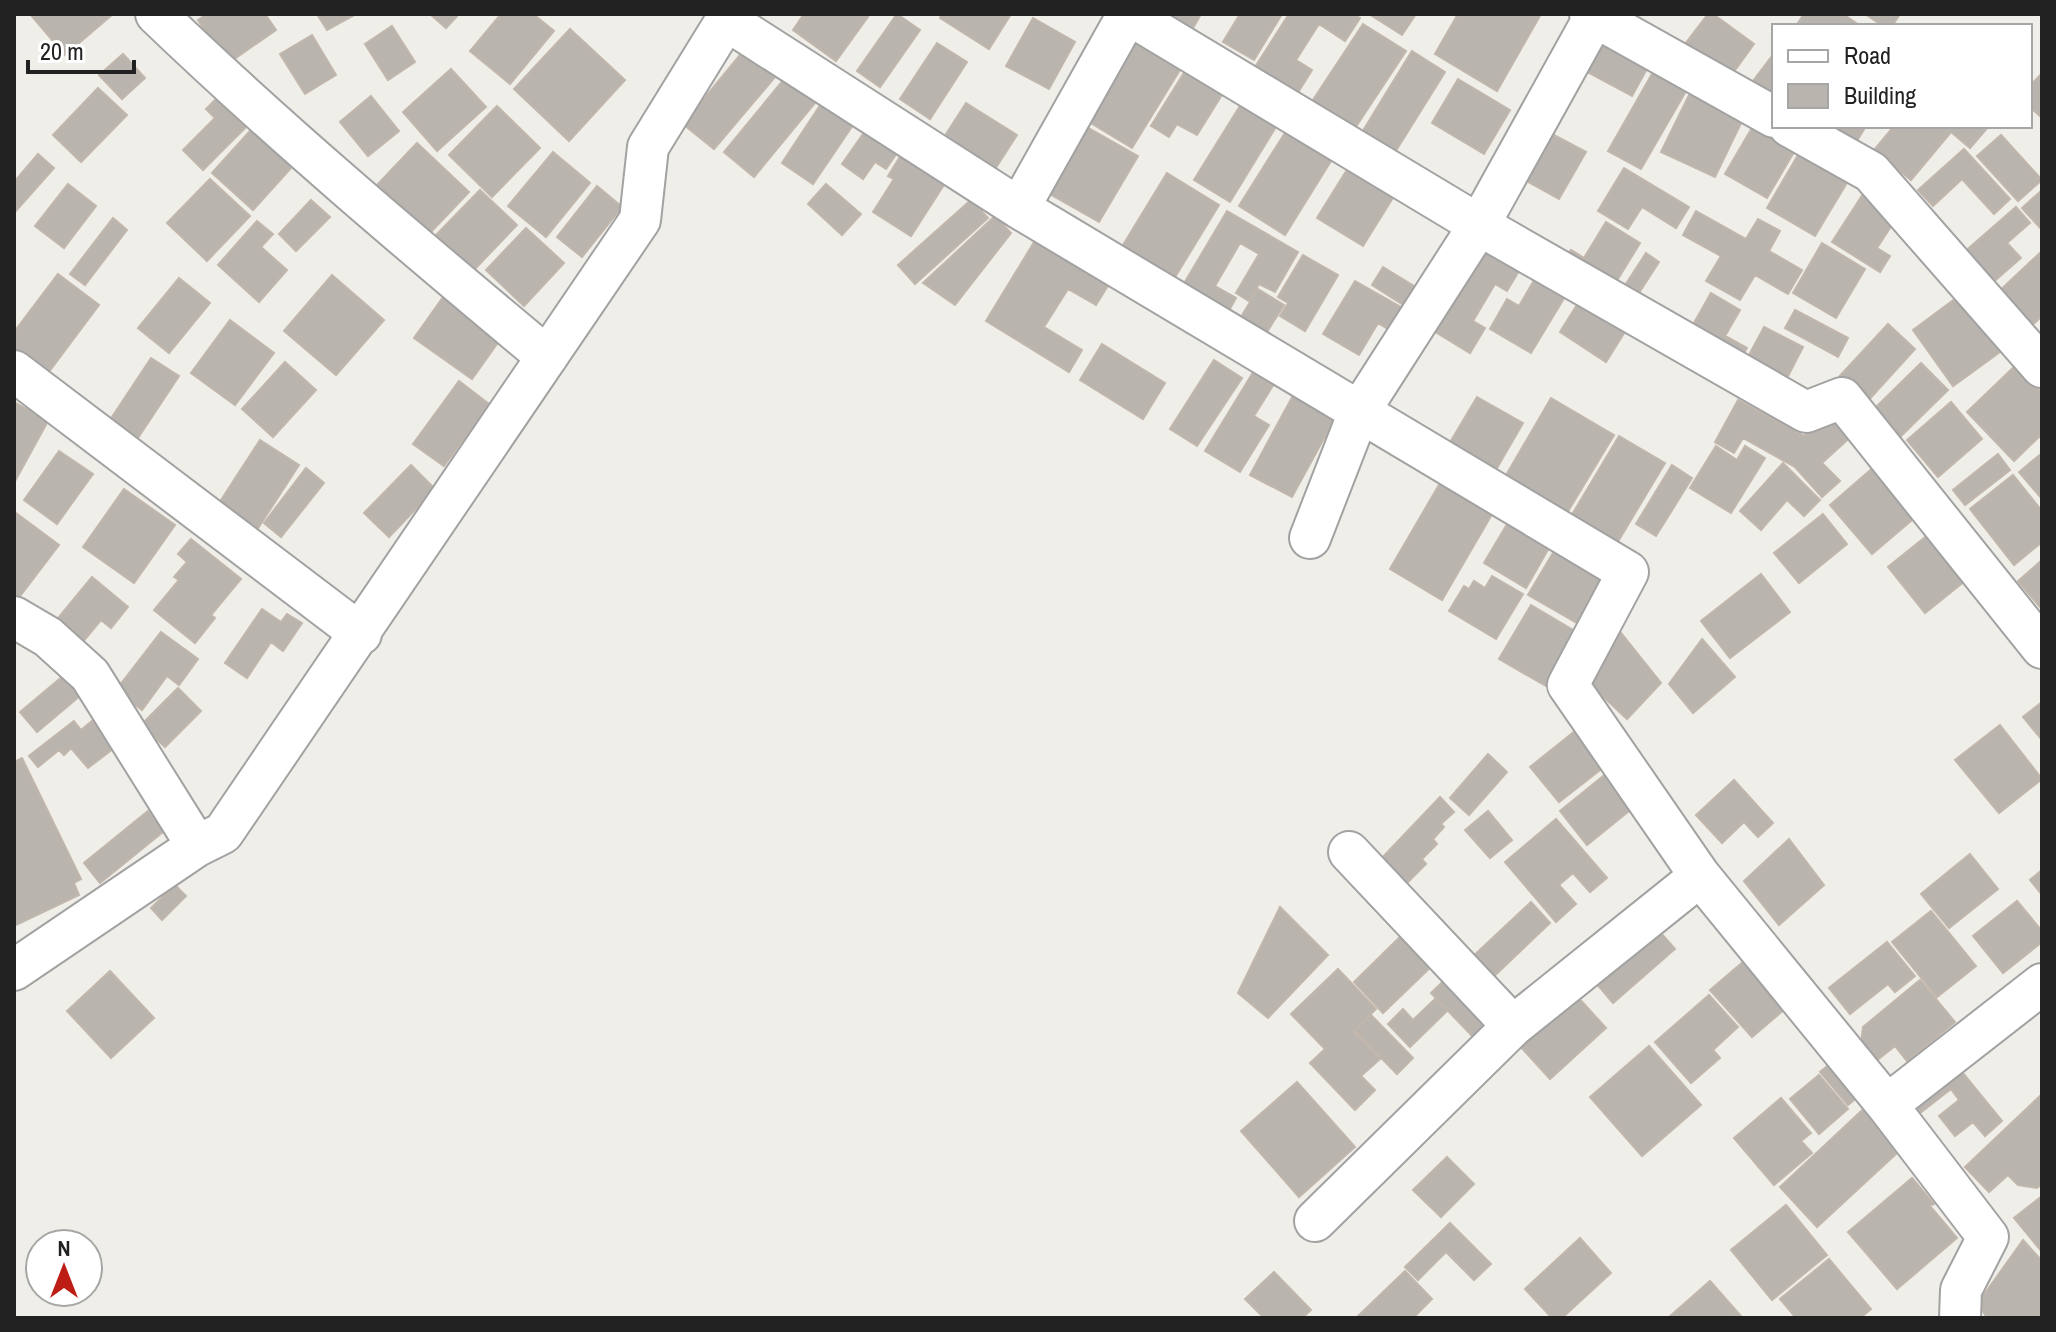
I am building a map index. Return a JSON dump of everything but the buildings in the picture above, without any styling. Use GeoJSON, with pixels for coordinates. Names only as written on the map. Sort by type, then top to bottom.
{"type":"FeatureCollection","features":[{"type":"Feature","properties":{"kind":"street"},"geometry":{"type":"LineString","coordinates":[[156,14],[218,74],[399,233],[547,357]]}},
{"type":"Feature","properties":{"kind":"street"},"geometry":{"type":"LineString","coordinates":[[1019,208],[1128,14],[1479,225],[1806,412],[1842,398],[2042,648]]}},
{"type":"Feature","properties":{"kind":"street"},"geometry":{"type":"LineString","coordinates":[[1310,538],[1359,412],[1479,225],[1593,15],[1772,116]]}},
{"type":"Feature","properties":{"kind":"street"},"geometry":{"type":"LineString","coordinates":[[14,970],[197,846],[223,833],[640,220],[648,147],[728,17],[1019,208],[1628,572],[1568,685],[1700,876],[1887,1105],[1988,1237],[1961,1290],[1960,1318]]}},
{"type":"Feature","properties":{"kind":"street"},"geometry":{"type":"LineString","coordinates":[[1793,128],[1871,172],[2042,367]]}},
{"type":"Feature","properties":{"kind":"street"},"geometry":{"type":"LineString","coordinates":[[14,371],[361,634]]}},
{"type":"Feature","properties":{"kind":"street"},"geometry":{"type":"LineString","coordinates":[[14,617],[48,637],[90,675],[197,846]]}},
{"type":"Feature","properties":{"kind":"street"},"geometry":{"type":"LineString","coordinates":[[1349,852],[1513,1026]]}},
{"type":"Feature","properties":{"kind":"street"},"geometry":{"type":"LineString","coordinates":[[1315,1221],[1513,1026],[1700,876]]}},
{"type":"Feature","properties":{"kind":"street"},"geometry":{"type":"LineString","coordinates":[[1887,1105],[2042,984]]}}]}
